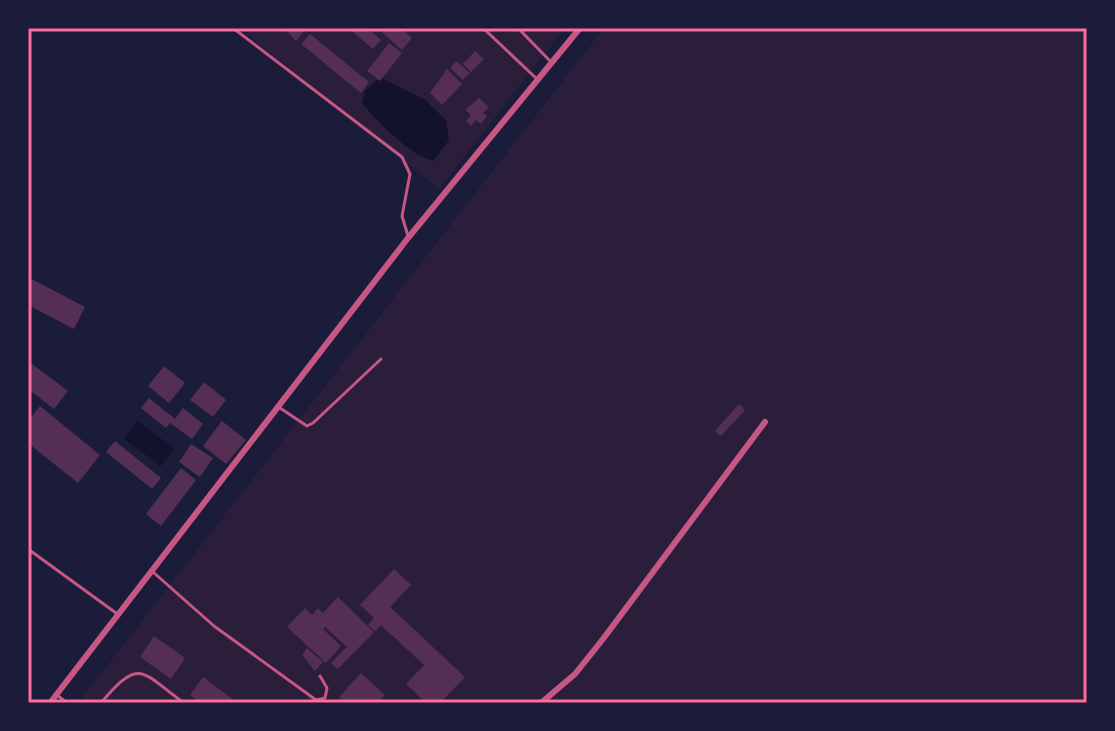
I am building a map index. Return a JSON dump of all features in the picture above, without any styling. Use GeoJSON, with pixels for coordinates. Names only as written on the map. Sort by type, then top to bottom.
{"type":"FeatureCollection","features":[{"type":"Feature","properties":{"kind":"street"},"geometry":{"type":"LineString","coordinates":[[50,703],[408,238],[540,81],[580,28]]}},
{"type":"Feature","properties":{"kind":"street"},"geometry":{"type":"LineString","coordinates":[[541,703],[575,674],[603,639],[765,422]]}},
{"type":"Feature","properties":{"kind":"lane"},"geometry":{"type":"LineString","coordinates":[[233,28],[402,157],[410,174],[402,216],[408,238]]}},
{"type":"Feature","properties":{"kind":"lane"},"geometry":{"type":"LineString","coordinates":[[483,28],[540,81]]}},
{"type":"Feature","properties":{"kind":"lane"},"geometry":{"type":"LineString","coordinates":[[518,28],[553,64]]}},
{"type":"Feature","properties":{"kind":"lane"},"geometry":{"type":"LineString","coordinates":[[280,408],[307,426],[381,359]]}},
{"type":"Feature","properties":{"kind":"lane"},"geometry":{"type":"LineString","coordinates":[[28,549],[119,616]]}},
{"type":"Feature","properties":{"kind":"lane"},"geometry":{"type":"LineString","coordinates":[[153,572],[214,626],[316,700],[325,698],[327,688],[320,676]]}},
{"type":"Feature","properties":{"kind":"lane"},"geometry":{"type":"LineString","coordinates":[[101,703],[124,675],[135,672],[144,674],[184,703]]}},
{"type":"Feature","properties":{"kind":"lane"},"geometry":{"type":"LineString","coordinates":[[57,695],[67,703]]}},
{"type":"Feature","properties":{"kind":"shaded area"},"geometry":{"type":"Polygon","coordinates":[[[239,28],[565,28],[439,189],[239,28]]]}},
{"type":"Feature","properties":{"kind":"shaded area"},"geometry":{"type":"Polygon","coordinates":[[[604,28],[1087,28],[1087,703],[78,703],[604,28]]]}},
{"type":"Feature","properties":{"kind":"shaded area"},"geometry":{"type":"Polygon","coordinates":[[[380,77],[424,99],[446,120],[449,140],[433,161],[404,145],[362,104],[365,91],[380,77]]]}},
{"type":"Feature","properties":{"kind":"shaded area"},"geometry":{"type":"Polygon","coordinates":[[[137,421],[174,448],[161,466],[124,439],[137,421]]]}},
{"type":"Feature","properties":{"kind":"building"},"geometry":{"type":"Polygon","coordinates":[[[284,28],[307,28],[296,41],[284,28]]]}},
{"type":"Feature","properties":{"kind":"building"},"geometry":{"type":"Polygon","coordinates":[[[354,28],[367,28],[381,40],[373,49],[352,31],[354,28]]]}},
{"type":"Feature","properties":{"kind":"building"},"geometry":{"type":"Polygon","coordinates":[[[377,28],[401,28],[412,38],[402,50],[377,28]]]}},
{"type":"Feature","properties":{"kind":"building"},"geometry":{"type":"Polygon","coordinates":[[[310,34],[369,82],[361,93],[301,44],[310,34]]]}},
{"type":"Feature","properties":{"kind":"building"},"geometry":{"type":"Polygon","coordinates":[[[389,43],[402,53],[380,81],[367,71],[389,43]]]}},
{"type":"Feature","properties":{"kind":"building"},"geometry":{"type":"Polygon","coordinates":[[[475,51],[484,59],[471,72],[463,64],[475,51]]]}},
{"type":"Feature","properties":{"kind":"building"},"geometry":{"type":"Polygon","coordinates":[[[456,61],[470,73],[463,80],[450,68],[456,61]]]}},
{"type":"Feature","properties":{"kind":"building"},"geometry":{"type":"Polygon","coordinates":[[[447,69],[462,84],[442,105],[430,93],[447,69]]]}},
{"type":"Feature","properties":{"kind":"building"},"geometry":{"type":"Polygon","coordinates":[[[479,98],[489,107],[483,113],[487,116],[481,124],[476,120],[471,126],[466,121],[471,115],[465,110],[479,98]]]}},
{"type":"Feature","properties":{"kind":"building"},"geometry":{"type":"Polygon","coordinates":[[[28,277],[85,307],[74,329],[28,305],[28,277]]]}},
{"type":"Feature","properties":{"kind":"building"},"geometry":{"type":"Polygon","coordinates":[[[28,361],[68,391],[54,409],[28,389],[28,361]]]}},
{"type":"Feature","properties":{"kind":"building"},"geometry":{"type":"Polygon","coordinates":[[[164,366],[185,383],[169,403],[148,386],[164,366]]]}},
{"type":"Feature","properties":{"kind":"building"},"geometry":{"type":"Polygon","coordinates":[[[204,382],[226,400],[213,417],[190,400],[204,382]]]}},
{"type":"Feature","properties":{"kind":"building"},"geometry":{"type":"Polygon","coordinates":[[[149,398],[175,419],[183,408],[203,424],[192,439],[170,423],[166,428],[141,408],[149,398]]]}},
{"type":"Feature","properties":{"kind":"building"},"geometry":{"type":"Polygon","coordinates":[[[739,404],[745,410],[721,436],[715,431],[739,404]]]}},
{"type":"Feature","properties":{"kind":"building"},"geometry":{"type":"Polygon","coordinates":[[[40,406],[100,455],[78,483],[28,443],[28,421],[40,406]]]}},
{"type":"Feature","properties":{"kind":"building"},"geometry":{"type":"Polygon","coordinates":[[[222,421],[246,440],[226,464],[203,446],[222,421]]]}},
{"type":"Feature","properties":{"kind":"building"},"geometry":{"type":"Polygon","coordinates":[[[115,441],[161,478],[152,489],[106,452],[115,441]]]}},
{"type":"Feature","properties":{"kind":"building"},"geometry":{"type":"Polygon","coordinates":[[[191,444],[213,458],[200,477],[179,462],[191,444]]]}},
{"type":"Feature","properties":{"kind":"building"},"geometry":{"type":"Polygon","coordinates":[[[181,468],[196,480],[161,526],[146,514],[181,468]]]}},
{"type":"Feature","properties":{"kind":"building"},"geometry":{"type":"Polygon","coordinates":[[[394,569],[411,585],[390,607],[465,677],[440,703],[426,703],[406,684],[424,665],[381,625],[375,631],[368,625],[374,618],[360,605],[394,569]]]}},
{"type":"Feature","properties":{"kind":"building"},"geometry":{"type":"Polygon","coordinates":[[[338,597],[374,632],[338,669],[331,663],[347,647],[325,627],[323,629],[341,646],[326,663],[287,627],[305,608],[312,615],[318,608],[323,613],[338,597]]]}},
{"type":"Feature","properties":{"kind":"building"},"geometry":{"type":"Polygon","coordinates":[[[154,636],[185,658],[171,679],[140,657],[154,636]]]}},
{"type":"Feature","properties":{"kind":"building"},"geometry":{"type":"Polygon","coordinates":[[[307,648],[323,662],[315,671],[302,655],[307,648]]]}},
{"type":"Feature","properties":{"kind":"building"},"geometry":{"type":"Polygon","coordinates":[[[361,673],[385,695],[377,703],[345,703],[339,697],[361,673]]]}},
{"type":"Feature","properties":{"kind":"building"},"geometry":{"type":"Polygon","coordinates":[[[203,677],[235,701],[201,703],[190,695],[203,677]]]}}]}
